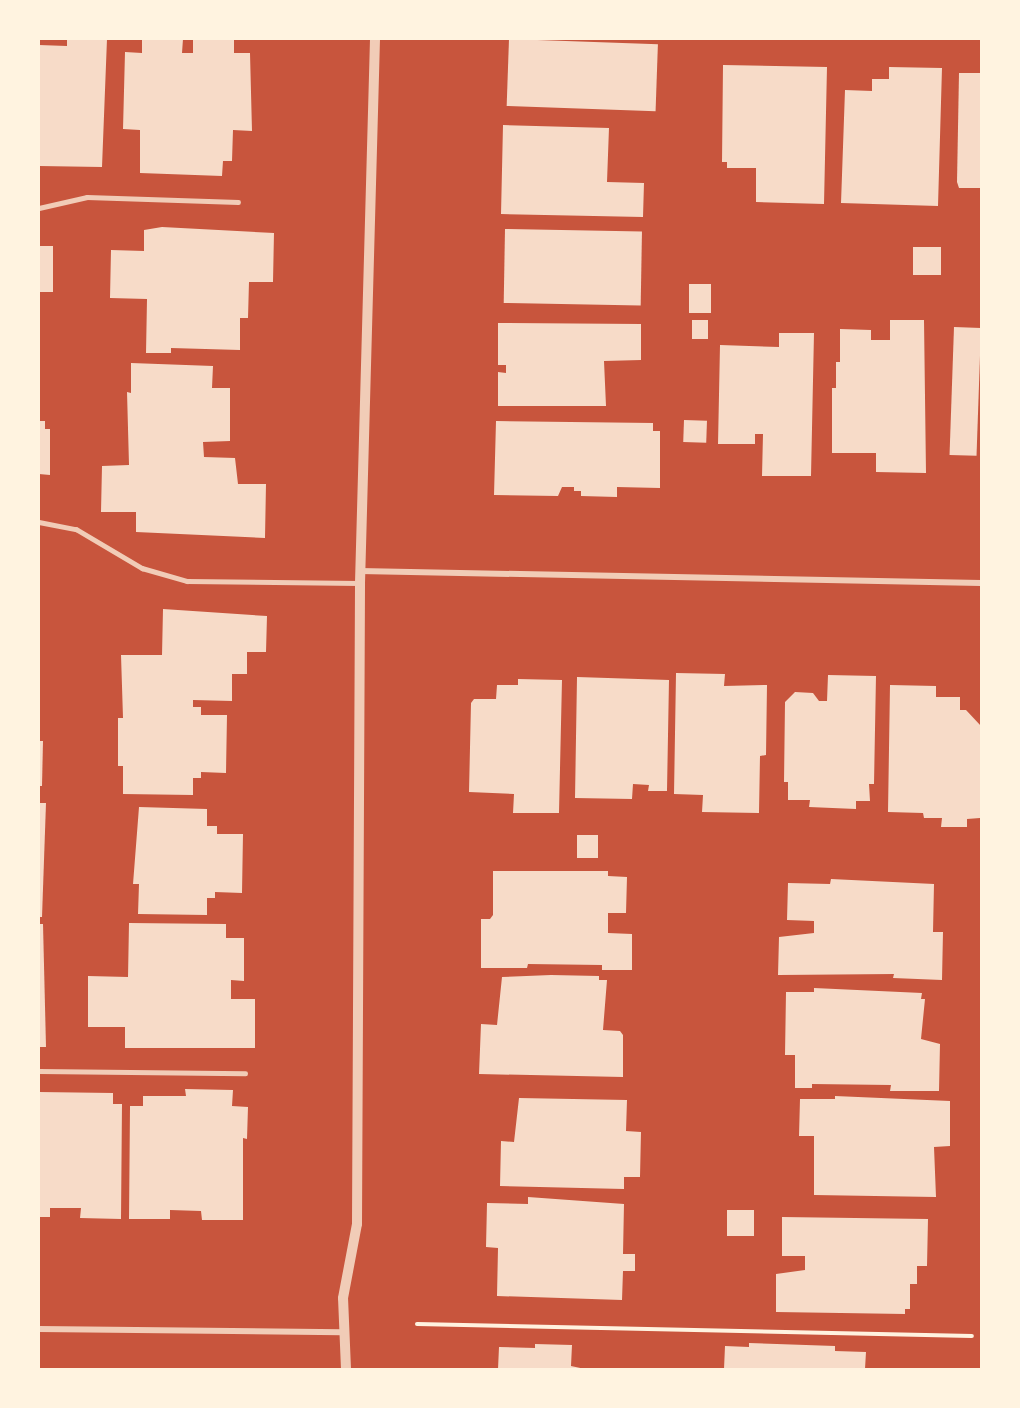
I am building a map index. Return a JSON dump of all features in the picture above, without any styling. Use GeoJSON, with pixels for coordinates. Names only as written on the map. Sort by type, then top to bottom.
{"type":"FeatureCollection","features":[{"type":"Feature","properties":{"kind":"street"},"geometry":{"type":"LineString","coordinates":[[346,1369],[342,1332],[343,1298],[357,1224],[360,571],[375,39]]}},
{"type":"Feature","properties":{"kind":"street"},"geometry":{"type":"LineString","coordinates":[[360,571],[981,583]]}},
{"type":"Feature","properties":{"kind":"street"},"geometry":{"type":"LineString","coordinates":[[39,1329],[342,1332]]}},
{"type":"Feature","properties":{"kind":"lane"},"geometry":{"type":"LineString","coordinates":[[39,208],[87,197],[238,202]]}},
{"type":"Feature","properties":{"kind":"lane"},"geometry":{"type":"LineString","coordinates":[[39,522],[75,529],[142,568],[187,581],[360,583]]}},
{"type":"Feature","properties":{"kind":"lane"},"geometry":{"type":"LineString","coordinates":[[39,1071],[245,1073]]}},
{"type":"Feature","properties":{"kind":"path"},"geometry":{"type":"LineString","coordinates":[[417,1324],[972,1336]]}},
{"type":"Feature","properties":{"kind":"building"},"geometry":{"type":"Polygon","coordinates":[[[67,39],[107,39],[102,167],[39,166],[39,45],[67,46],[67,39]]]}},
{"type":"Feature","properties":{"kind":"building"},"geometry":{"type":"Polygon","coordinates":[[[142,39],[183,39],[182,53],[193,53],[193,39],[234,39],[234,53],[250,53],[252,131],[233,130],[232,161],[223,161],[222,176],[140,173],[140,130],[123,129],[125,52],[142,53],[142,39]]]}},
{"type":"Feature","properties":{"kind":"building"},"geometry":{"type":"Polygon","coordinates":[[[509,39],[658,44],[656,111],[507,106],[509,39]]]}},
{"type":"Feature","properties":{"kind":"building"},"geometry":{"type":"Polygon","coordinates":[[[723,65],[827,67],[824,204],[756,202],[756,168],[727,168],[727,162],[722,162],[723,65]]]}},
{"type":"Feature","properties":{"kind":"building"},"geometry":{"type":"Polygon","coordinates":[[[889,67],[942,68],[938,206],[841,203],[845,90],[872,91],[872,79],[889,79],[889,67]]]}},
{"type":"Feature","properties":{"kind":"building"},"geometry":{"type":"Polygon","coordinates":[[[959,73],[981,73],[981,188],[959,188],[957,182],[959,73]]]}},
{"type":"Feature","properties":{"kind":"building"},"geometry":{"type":"Polygon","coordinates":[[[503,125],[609,128],[607,182],[644,183],[643,217],[501,214],[503,125]]]}},
{"type":"Feature","properties":{"kind":"building"},"geometry":{"type":"Polygon","coordinates":[[[162,227],[274,233],[273,282],[249,282],[248,318],[240,318],[240,350],[171,348],[171,353],[146,353],[147,299],[110,298],[111,250],[144,251],[144,230],[162,227]]]}},
{"type":"Feature","properties":{"kind":"building"},"geometry":{"type":"Polygon","coordinates":[[[505,229],[642,231],[641,305],[504,303],[505,229]]]}},
{"type":"Feature","properties":{"kind":"building"},"geometry":{"type":"Polygon","coordinates":[[[39,246],[53,246],[53,292],[39,292],[39,246]]]}},
{"type":"Feature","properties":{"kind":"building"},"geometry":{"type":"Polygon","coordinates":[[[913,247],[941,247],[941,275],[913,275],[913,247]]]}},
{"type":"Feature","properties":{"kind":"building"},"geometry":{"type":"Polygon","coordinates":[[[689,284],[711,284],[711,313],[689,313],[689,284]]]}},
{"type":"Feature","properties":{"kind":"building"},"geometry":{"type":"Polygon","coordinates":[[[692,320],[708,320],[708,339],[692,339],[692,320]]]}},
{"type":"Feature","properties":{"kind":"building"},"geometry":{"type":"Polygon","coordinates":[[[890,320],[924,320],[926,473],[876,472],[876,453],[832,453],[832,388],[836,388],[836,362],[840,362],[840,329],[871,330],[871,340],[890,340],[890,320]]]}},
{"type":"Feature","properties":{"kind":"building"},"geometry":{"type":"Polygon","coordinates":[[[498,323],[641,324],[641,360],[604,361],[606,406],[498,406],[498,372],[506,373],[506,365],[498,365],[498,323]]]}},
{"type":"Feature","properties":{"kind":"building"},"geometry":{"type":"Polygon","coordinates":[[[954,327],[981,328],[977,456],[950,455],[954,327]]]}},
{"type":"Feature","properties":{"kind":"building"},"geometry":{"type":"Polygon","coordinates":[[[779,333],[814,333],[811,476],[762,476],[763,434],[755,434],[755,444],[718,444],[720,345],[779,347],[779,333]]]}},
{"type":"Feature","properties":{"kind":"building"},"geometry":{"type":"Polygon","coordinates":[[[131,363],[213,366],[212,388],[230,388],[230,441],[203,442],[204,457],[235,458],[238,484],[266,484],[265,538],[136,532],[136,512],[101,512],[102,466],[129,465],[127,392],[131,393],[131,363]]]}},
{"type":"Feature","properties":{"kind":"building"},"geometry":{"type":"Polygon","coordinates":[[[684,420],[707,421],[706,443],[683,442],[684,420]]]}},
{"type":"Feature","properties":{"kind":"building"},"geometry":{"type":"Polygon","coordinates":[[[39,421],[45,421],[45,429],[50,429],[50,475],[39,474],[39,421]]]}},
{"type":"Feature","properties":{"kind":"building"},"geometry":{"type":"Polygon","coordinates":[[[496,421],[653,423],[653,431],[660,431],[660,488],[617,487],[617,497],[581,496],[581,491],[574,491],[574,487],[562,487],[558,496],[494,495],[496,421]]]}},
{"type":"Feature","properties":{"kind":"building"},"geometry":{"type":"Polygon","coordinates":[[[163,609],[267,616],[266,652],[247,652],[247,674],[232,674],[232,701],[193,700],[193,707],[201,707],[201,715],[227,715],[226,773],[201,772],[201,778],[193,778],[193,795],[123,794],[123,766],[118,766],[118,718],[123,718],[121,655],[162,655],[163,609]]]}},
{"type":"Feature","properties":{"kind":"building"},"geometry":{"type":"Polygon","coordinates":[[[676,673],[725,674],[724,686],[767,685],[766,755],[760,756],[759,813],[702,812],[703,795],[674,794],[676,673]]]}},
{"type":"Feature","properties":{"kind":"building"},"geometry":{"type":"Polygon","coordinates":[[[828,675],[876,676],[874,784],[869,784],[870,801],[856,801],[856,809],[809,807],[810,800],[788,800],[788,782],[784,782],[785,702],[795,692],[813,693],[819,701],[827,701],[828,675]]]}},
{"type":"Feature","properties":{"kind":"building"},"geometry":{"type":"Polygon","coordinates":[[[577,677],[669,680],[667,791],[648,791],[649,785],[633,784],[632,799],[575,798],[577,677]]]}},
{"type":"Feature","properties":{"kind":"building"},"geometry":{"type":"Polygon","coordinates":[[[518,679],[562,680],[559,813],[513,813],[514,794],[469,792],[471,703],[474,699],[496,699],[497,685],[518,685],[518,679]]]}},
{"type":"Feature","properties":{"kind":"building"},"geometry":{"type":"Polygon","coordinates":[[[890,685],[936,686],[936,697],[960,697],[960,710],[966,710],[981,726],[980,818],[967,819],[967,827],[941,827],[942,818],[924,818],[923,813],[888,812],[890,685]]]}},
{"type":"Feature","properties":{"kind":"building"},"geometry":{"type":"Polygon","coordinates":[[[39,741],[43,741],[42,786],[39,786],[39,741]]]}},
{"type":"Feature","properties":{"kind":"building"},"geometry":{"type":"Polygon","coordinates":[[[39,803],[46,803],[42,917],[39,917],[39,803]]]}},
{"type":"Feature","properties":{"kind":"building"},"geometry":{"type":"Polygon","coordinates":[[[139,807],[207,809],[207,826],[217,826],[217,834],[243,834],[242,893],[215,892],[215,898],[207,898],[207,915],[138,914],[139,884],[133,884],[139,807]]]}},
{"type":"Feature","properties":{"kind":"building"},"geometry":{"type":"Polygon","coordinates":[[[577,835],[598,835],[598,858],[577,858],[577,835]]]}},
{"type":"Feature","properties":{"kind":"building"},"geometry":{"type":"Polygon","coordinates":[[[493,871],[608,871],[608,876],[627,877],[626,913],[608,913],[608,933],[632,934],[632,970],[602,970],[602,965],[528,964],[527,968],[481,968],[481,919],[490,919],[493,915],[493,871]]]}},
{"type":"Feature","properties":{"kind":"building"},"geometry":{"type":"Polygon","coordinates":[[[831,879],[934,884],[933,932],[943,932],[942,980],[893,978],[894,974],[778,975],[779,937],[814,933],[814,921],[787,920],[788,883],[830,884],[831,879]]]}},
{"type":"Feature","properties":{"kind":"building"},"geometry":{"type":"Polygon","coordinates":[[[129,923],[226,924],[226,938],[244,938],[244,981],[231,980],[231,999],[255,999],[255,1048],[125,1048],[125,1027],[88,1027],[88,976],[128,977],[129,923]]]}},
{"type":"Feature","properties":{"kind":"building"},"geometry":{"type":"Polygon","coordinates":[[[39,924],[43,924],[46,1047],[39,1047],[39,924]]]}},
{"type":"Feature","properties":{"kind":"building"},"geometry":{"type":"Polygon","coordinates":[[[599,976],[599,980],[607,980],[603,1030],[620,1031],[623,1035],[623,1077],[479,1074],[481,1024],[497,1025],[502,977],[599,976]]]}},
{"type":"Feature","properties":{"kind":"building"},"geometry":{"type":"Polygon","coordinates":[[[814,988],[922,993],[921,999],[925,999],[921,1039],[940,1044],[939,1091],[890,1091],[891,1085],[812,1084],[812,1088],[795,1088],[795,1055],[785,1055],[786,992],[814,992],[814,988]]]}},
{"type":"Feature","properties":{"kind":"building"},"geometry":{"type":"Polygon","coordinates":[[[185,1089],[233,1090],[232,1106],[248,1107],[247,1139],[243,1138],[243,1220],[202,1220],[201,1211],[170,1210],[170,1219],[129,1219],[130,1106],[143,1106],[143,1096],[186,1096],[185,1089]]]}},
{"type":"Feature","properties":{"kind":"building"},"geometry":{"type":"Polygon","coordinates":[[[39,1092],[113,1093],[113,1104],[122,1104],[121,1219],[80,1218],[81,1208],[50,1208],[50,1217],[39,1217],[39,1092]]]}},
{"type":"Feature","properties":{"kind":"building"},"geometry":{"type":"Polygon","coordinates":[[[835,1096],[950,1101],[950,1146],[934,1147],[936,1197],[814,1195],[814,1136],[799,1136],[800,1099],[835,1099],[835,1096]]]}},
{"type":"Feature","properties":{"kind":"building"},"geometry":{"type":"Polygon","coordinates":[[[519,1098],[627,1100],[626,1131],[641,1132],[640,1177],[624,1177],[624,1189],[500,1186],[501,1141],[514,1142],[519,1098]]]}},
{"type":"Feature","properties":{"kind":"building"},"geometry":{"type":"Polygon","coordinates":[[[528,1197],[624,1204],[623,1254],[635,1254],[635,1271],[623,1271],[622,1300],[497,1296],[498,1248],[486,1247],[487,1203],[528,1204],[528,1197]]]}},
{"type":"Feature","properties":{"kind":"building"},"geometry":{"type":"Polygon","coordinates":[[[727,1210],[754,1210],[754,1236],[727,1236],[727,1210]]]}},
{"type":"Feature","properties":{"kind":"building"},"geometry":{"type":"Polygon","coordinates":[[[782,1217],[928,1219],[927,1266],[917,1266],[917,1284],[910,1284],[910,1309],[905,1309],[905,1314],[776,1312],[776,1274],[805,1270],[805,1256],[782,1256],[782,1217]]]}},
{"type":"Feature","properties":{"kind":"building"},"geometry":{"type":"Polygon","coordinates":[[[749,1343],[835,1346],[835,1351],[866,1352],[865,1369],[724,1369],[725,1346],[749,1347],[749,1343]]]}},
{"type":"Feature","properties":{"kind":"building"},"geometry":{"type":"Polygon","coordinates":[[[535,1344],[572,1345],[571,1366],[585,1369],[498,1369],[499,1347],[535,1348],[535,1344]]]}}]}
